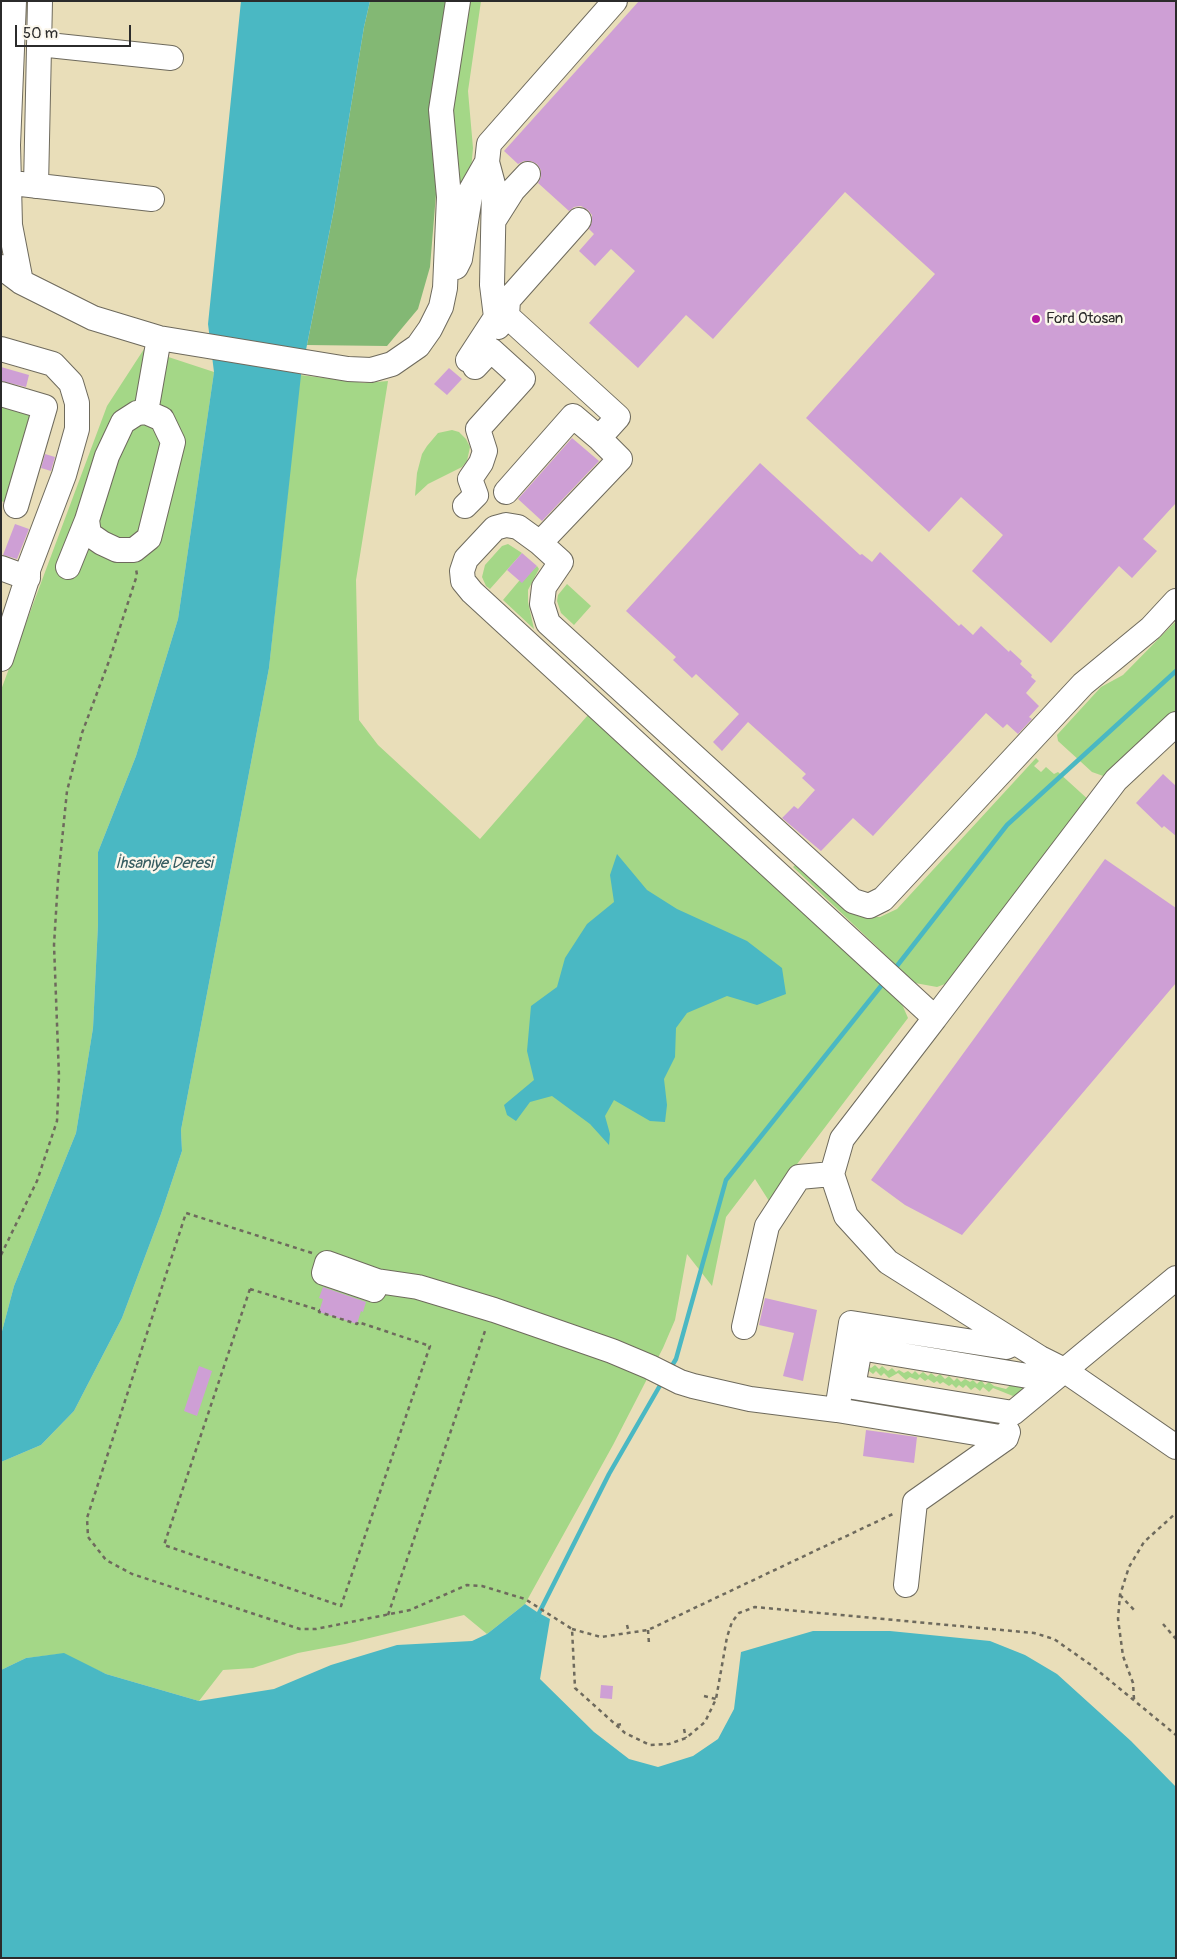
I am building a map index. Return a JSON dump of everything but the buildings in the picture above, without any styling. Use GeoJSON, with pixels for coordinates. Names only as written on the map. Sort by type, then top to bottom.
{"type":"FeatureCollection","features":[{"type":"Feature","properties":{"kind":"street"},"geometry":{"type":"LineString","coordinates":[[14,1],[8,145],[10,225],[21,282]]}},
{"type":"Feature","properties":{"kind":"street"},"geometry":{"type":"LineString","coordinates":[[36,186],[40,1]]}},
{"type":"Feature","properties":{"kind":"street"},"geometry":{"type":"LineString","coordinates":[[1,267],[21,282],[93,318],[158,338],[348,370],[371,370],[392,364],[418,346],[434,322],[441,307],[445,288],[449,197],[441,110],[458,1]]}},
{"type":"Feature","properties":{"kind":"street"},"geometry":{"type":"LineString","coordinates":[[579,220],[508,300],[507,316],[495,332],[491,350],[471,364],[496,317],[492,285],[494,188],[487,162],[489,144],[615,1]]}},
{"type":"Feature","properties":{"kind":"street"},"geometry":{"type":"LineString","coordinates":[[39,44],[170,58]]}},
{"type":"Feature","properties":{"kind":"street"},"geometry":{"type":"LineString","coordinates":[[445,288],[460,259],[471,190],[487,162]]}},
{"type":"Feature","properties":{"kind":"street"},"geometry":{"type":"LineString","coordinates":[[493,222],[513,190],[528,174]]}},
{"type":"Feature","properties":{"kind":"street"},"geometry":{"type":"LineString","coordinates":[[9,183],[152,199]]}},
{"type":"Feature","properties":{"kind":"street"},"geometry":{"type":"LineString","coordinates":[[507,316],[618,417],[599,438]]}},
{"type":"Feature","properties":{"kind":"street"},"geometry":{"type":"LineString","coordinates":[[146,412],[158,338]]}},
{"type":"Feature","properties":{"kind":"street"},"geometry":{"type":"LineString","coordinates":[[1,349],[53,364],[71,383],[77,403],[77,429],[49,516],[28,570],[28,578],[1,659]]}},
{"type":"Feature","properties":{"kind":"street"},"geometry":{"type":"LineString","coordinates":[[465,506],[476,495],[470,479],[481,463],[485,451],[478,429],[523,379],[491,350]]}},
{"type":"Feature","properties":{"kind":"street"},"geometry":{"type":"LineString","coordinates":[[1,394],[46,407],[8,503],[49,516]]}},
{"type":"Feature","properties":{"kind":"street"},"geometry":{"type":"LineString","coordinates":[[68,567],[87,520],[108,456],[123,422],[137,413],[146,412],[162,419],[173,442],[149,538],[134,550],[117,550],[89,534],[87,520]]}},
{"type":"Feature","properties":{"kind":"street"},"geometry":{"type":"LineString","coordinates":[[506,492],[573,416],[620,459],[540,543]]}},
{"type":"Feature","properties":{"kind":"street"},"geometry":{"type":"LineString","coordinates":[[935,1018],[472,592],[463,581],[462,571],[466,560],[495,528],[506,525],[518,527],[540,543],[561,562],[544,587],[542,604],[548,623],[853,901],[869,906],[883,899],[1083,684],[1151,628],[1176,601]]}},
{"type":"Feature","properties":{"kind":"street"},"geometry":{"type":"LineString","coordinates":[[1,568],[28,578]]}},
{"type":"Feature","properties":{"kind":"street"},"geometry":{"type":"LineString","coordinates":[[1176,724],[1116,780],[842,1139],[832,1174],[846,1216],[888,1262],[1040,1358],[1058,1375],[1176,1446]]}},
{"type":"Feature","properties":{"kind":"street"},"geometry":{"type":"LineString","coordinates":[[744,1327],[767,1226],[799,1177],[832,1174]]}},
{"type":"Feature","properties":{"kind":"street"},"geometry":{"type":"LineString","coordinates":[[327,1263],[377,1280],[418,1287],[492,1309],[612,1351],[680,1382],[750,1399],[837,1410],[1006,1438]]}},
{"type":"Feature","properties":{"kind":"street"},"geometry":{"type":"LineString","coordinates":[[906,1586],[915,1502],[1006,1438],[1012,1413],[1176,1278]]}},
{"type":"Feature","properties":{"kind":"street"},"geometry":{"type":"LineString","coordinates":[[837,1410],[851,1323],[1006,1347],[1016,1343]]}},
{"type":"Feature","properties":{"kind":"street"},"geometry":{"type":"LineString","coordinates":[[1012,1413],[853,1387],[860,1348],[1058,1375]]}},
{"type":"Feature","properties":{"kind":"path"},"geometry":{"type":"LineString","coordinates":[[1,1255],[38,1181],[57,1121],[59,1076],[54,945],[58,880],[68,791],[82,733],[109,661],[137,575],[134,550]]}},
{"type":"Feature","properties":{"kind":"path"},"geometry":{"type":"LineString","coordinates":[[327,1263],[321,1256],[186,1213],[87,1518],[88,1538],[106,1560],[132,1574],[300,1629],[316,1629],[410,1610],[466,1585],[482,1586],[525,1598],[572,1629],[601,1637],[648,1630],[857,1532],[915,1502]]}},
{"type":"Feature","properties":{"kind":"path"},"geometry":{"type":"LineString","coordinates":[[250,1289],[430,1346],[340,1606],[164,1545],[250,1289]]}},
{"type":"Feature","properties":{"kind":"path"},"geometry":{"type":"LineString","coordinates":[[388,1615],[492,1309]]}},
{"type":"Feature","properties":{"kind":"path"},"geometry":{"type":"LineString","coordinates":[[1135,1701],[1133,1682],[1123,1656],[1118,1619],[1120,1595],[1129,1567],[1144,1542],[1176,1513]]}},
{"type":"Feature","properties":{"kind":"path"},"geometry":{"type":"LineString","coordinates":[[1120,1595],[1136,1612]]}},
{"type":"Feature","properties":{"kind":"path"},"geometry":{"type":"LineString","coordinates":[[572,1629],[575,1688],[625,1733],[650,1745],[669,1744],[686,1738],[705,1722],[716,1699],[727,1637],[732,1622],[738,1612],[755,1607],[1034,1633],[1054,1639],[1091,1665],[1176,1735]]}},
{"type":"Feature","properties":{"kind":"path"},"geometry":{"type":"LineString","coordinates":[[1163,1624],[1176,1639]]}},
{"type":"Feature","properties":{"kind":"path"},"geometry":{"type":"LineString","coordinates":[[627,1625],[629,1633]]}},
{"type":"Feature","properties":{"kind":"path"},"geometry":{"type":"LineString","coordinates":[[648,1630],[649,1644]]}},
{"type":"Feature","properties":{"kind":"path"},"geometry":{"type":"LineString","coordinates":[[704,1696],[716,1699]]}},
{"type":"Feature","properties":{"kind":"path"},"geometry":{"type":"LineString","coordinates":[[617,1726],[623,1724]]}},
{"type":"Feature","properties":{"kind":"path"},"geometry":{"type":"LineString","coordinates":[[684,1729],[686,1738]]}},
{"type":"Feature","properties":{"kind":"green space"},"geometry":{"type":"Polygon","coordinates":[[[370,1],[447,1],[430,112],[436,194],[430,267],[418,309],[387,346],[307,345],[334,209],[370,1]]]}},
{"type":"Feature","properties":{"kind":"green space"},"geometry":{"type":"Polygon","coordinates":[[[467,1],[481,1],[468,91],[473,148],[471,170],[458,199],[452,133],[452,90],[467,1]]]}},
{"type":"Feature","properties":{"kind":"green space"},"geometry":{"type":"Polygon","coordinates":[[[144,349],[214,372],[178,619],[136,756],[98,852],[98,924],[93,1028],[76,1133],[14,1286],[1,1335],[1,690],[107,406],[144,349]]]}},
{"type":"Feature","properties":{"kind":"green space"},"geometry":{"type":"Polygon","coordinates":[[[300,375],[365,383],[388,381],[356,580],[359,720],[378,745],[480,839],[588,715],[901,1002],[908,1018],[769,1201],[755,1179],[726,1217],[712,1286],[687,1254],[675,1320],[663,1348],[613,1445],[525,1604],[487,1634],[464,1615],[345,1644],[298,1653],[253,1668],[223,1670],[199,1701],[106,1674],[60,1654],[26,1658],[1,1670],[1,1462],[41,1445],[74,1411],[122,1318],[161,1214],[182,1151],[181,1130],[269,668],[300,375]]]}},
{"type":"Feature","properties":{"kind":"green space"},"geometry":{"type":"Polygon","coordinates":[[[1,394],[45,407],[16,506],[1,501],[1,394]]]}},
{"type":"Feature","properties":{"kind":"green space"},"geometry":{"type":"Polygon","coordinates":[[[452,430],[459,432],[466,439],[470,447],[467,461],[462,467],[428,484],[415,496],[417,473],[422,454],[438,433],[452,430]]]}},
{"type":"Feature","properties":{"kind":"green space"},"geometry":{"type":"Polygon","coordinates":[[[508,544],[522,553],[490,589],[486,586],[482,577],[485,565],[502,546],[508,544]]]}},
{"type":"Feature","properties":{"kind":"green space"},"geometry":{"type":"Polygon","coordinates":[[[537,566],[539,569],[528,590],[528,602],[534,629],[503,600],[519,581],[537,566]]]}},
{"type":"Feature","properties":{"kind":"green space"},"geometry":{"type":"Polygon","coordinates":[[[567,584],[591,606],[574,625],[561,613],[557,601],[558,595],[567,584]]]}},
{"type":"Feature","properties":{"kind":"green space"},"geometry":{"type":"Polygon","coordinates":[[[1176,621],[1176,716],[1109,778],[1092,772],[1058,741],[1057,735],[1101,687],[1123,675],[1176,621]]]}},
{"type":"Feature","properties":{"kind":"green space"},"geometry":{"type":"Polygon","coordinates":[[[1036,758],[1039,761],[1034,766],[1041,772],[1046,767],[1054,774],[1058,772],[1091,802],[945,984],[937,987],[915,983],[793,867],[796,864],[848,912],[861,917],[880,917],[897,909],[1036,758]]]}},
{"type":"Feature","properties":{"kind":"green space"},"geometry":{"type":"Polygon","coordinates":[[[875,1365],[879,1369],[882,1366],[888,1371],[892,1368],[896,1372],[899,1370],[904,1373],[908,1371],[912,1374],[915,1371],[919,1375],[923,1372],[928,1376],[931,1373],[936,1377],[940,1374],[945,1379],[949,1376],[954,1381],[957,1378],[961,1382],[965,1379],[970,1382],[973,1380],[977,1384],[981,1380],[985,1385],[989,1382],[994,1386],[1006,1389],[1016,1380],[1024,1385],[1022,1391],[1013,1396],[993,1388],[989,1392],[983,1387],[980,1391],[975,1387],[971,1390],[966,1385],[963,1388],[959,1385],[956,1388],[952,1384],[949,1386],[943,1382],[940,1384],[937,1381],[934,1383],[928,1379],[925,1381],[920,1377],[917,1380],[910,1377],[906,1380],[898,1373],[889,1378],[884,1373],[881,1376],[876,1371],[873,1374],[868,1370],[864,1373],[867,1366],[871,1368],[875,1365]]]}},
{"type":"Feature","properties":{"kind":"water","name":"İhsaniye Deresi"},"geometry":{"type":"Polygon","coordinates":[[[241,1],[370,1],[334,209],[301,375],[269,668],[181,1130],[182,1151],[161,1214],[122,1318],[74,1411],[41,1445],[1,1462],[1,1335],[14,1286],[76,1133],[93,1028],[98,924],[98,852],[136,756],[178,619],[214,372],[208,324],[241,1]]]}},
{"type":"Feature","properties":{"kind":"water"},"geometry":{"type":"Polygon","coordinates":[[[617,854],[647,890],[677,909],[747,941],[782,968],[786,994],[757,1005],[727,996],[687,1013],[676,1028],[675,1057],[664,1079],[667,1105],[665,1122],[650,1121],[614,1100],[605,1116],[610,1134],[609,1145],[590,1124],[552,1096],[530,1102],[516,1121],[507,1115],[504,1105],[534,1080],[527,1051],[531,1006],[557,987],[565,958],[587,924],[614,902],[610,875],[617,854]]]}},
{"type":"Feature","properties":{"kind":"water"},"geometry":{"type":"Polygon","coordinates":[[[525,1604],[537,1612],[537,1617],[539,1613],[550,1619],[540,1679],[594,1732],[629,1759],[658,1767],[693,1756],[718,1739],[734,1709],[741,1652],[813,1631],[890,1631],[990,1641],[1025,1655],[1057,1674],[1131,1741],[1176,1787],[1176,1958],[1,1958],[1,1670],[26,1658],[64,1653],[106,1674],[199,1701],[274,1689],[331,1665],[397,1645],[472,1641],[487,1634],[525,1604]]]}},
{"type":"Feature","properties":{"kind":"waterway"},"geometry":{"type":"LineString","coordinates":[[893,971],[1007,825],[1176,671]]}},
{"type":"Feature","properties":{"kind":"waterway"},"geometry":{"type":"LineString","coordinates":[[670,1369],[676,1359],[726,1180],[885,981]]}},
{"type":"Feature","properties":{"kind":"waterway"},"geometry":{"type":"LineString","coordinates":[[536,1619],[609,1474],[662,1382]]}},
{"type":"Feature","properties":{"kind":"place","name":"Ford Otosan"},"geometry":{"type":"Point","coordinates":[1036,319]}}]}
